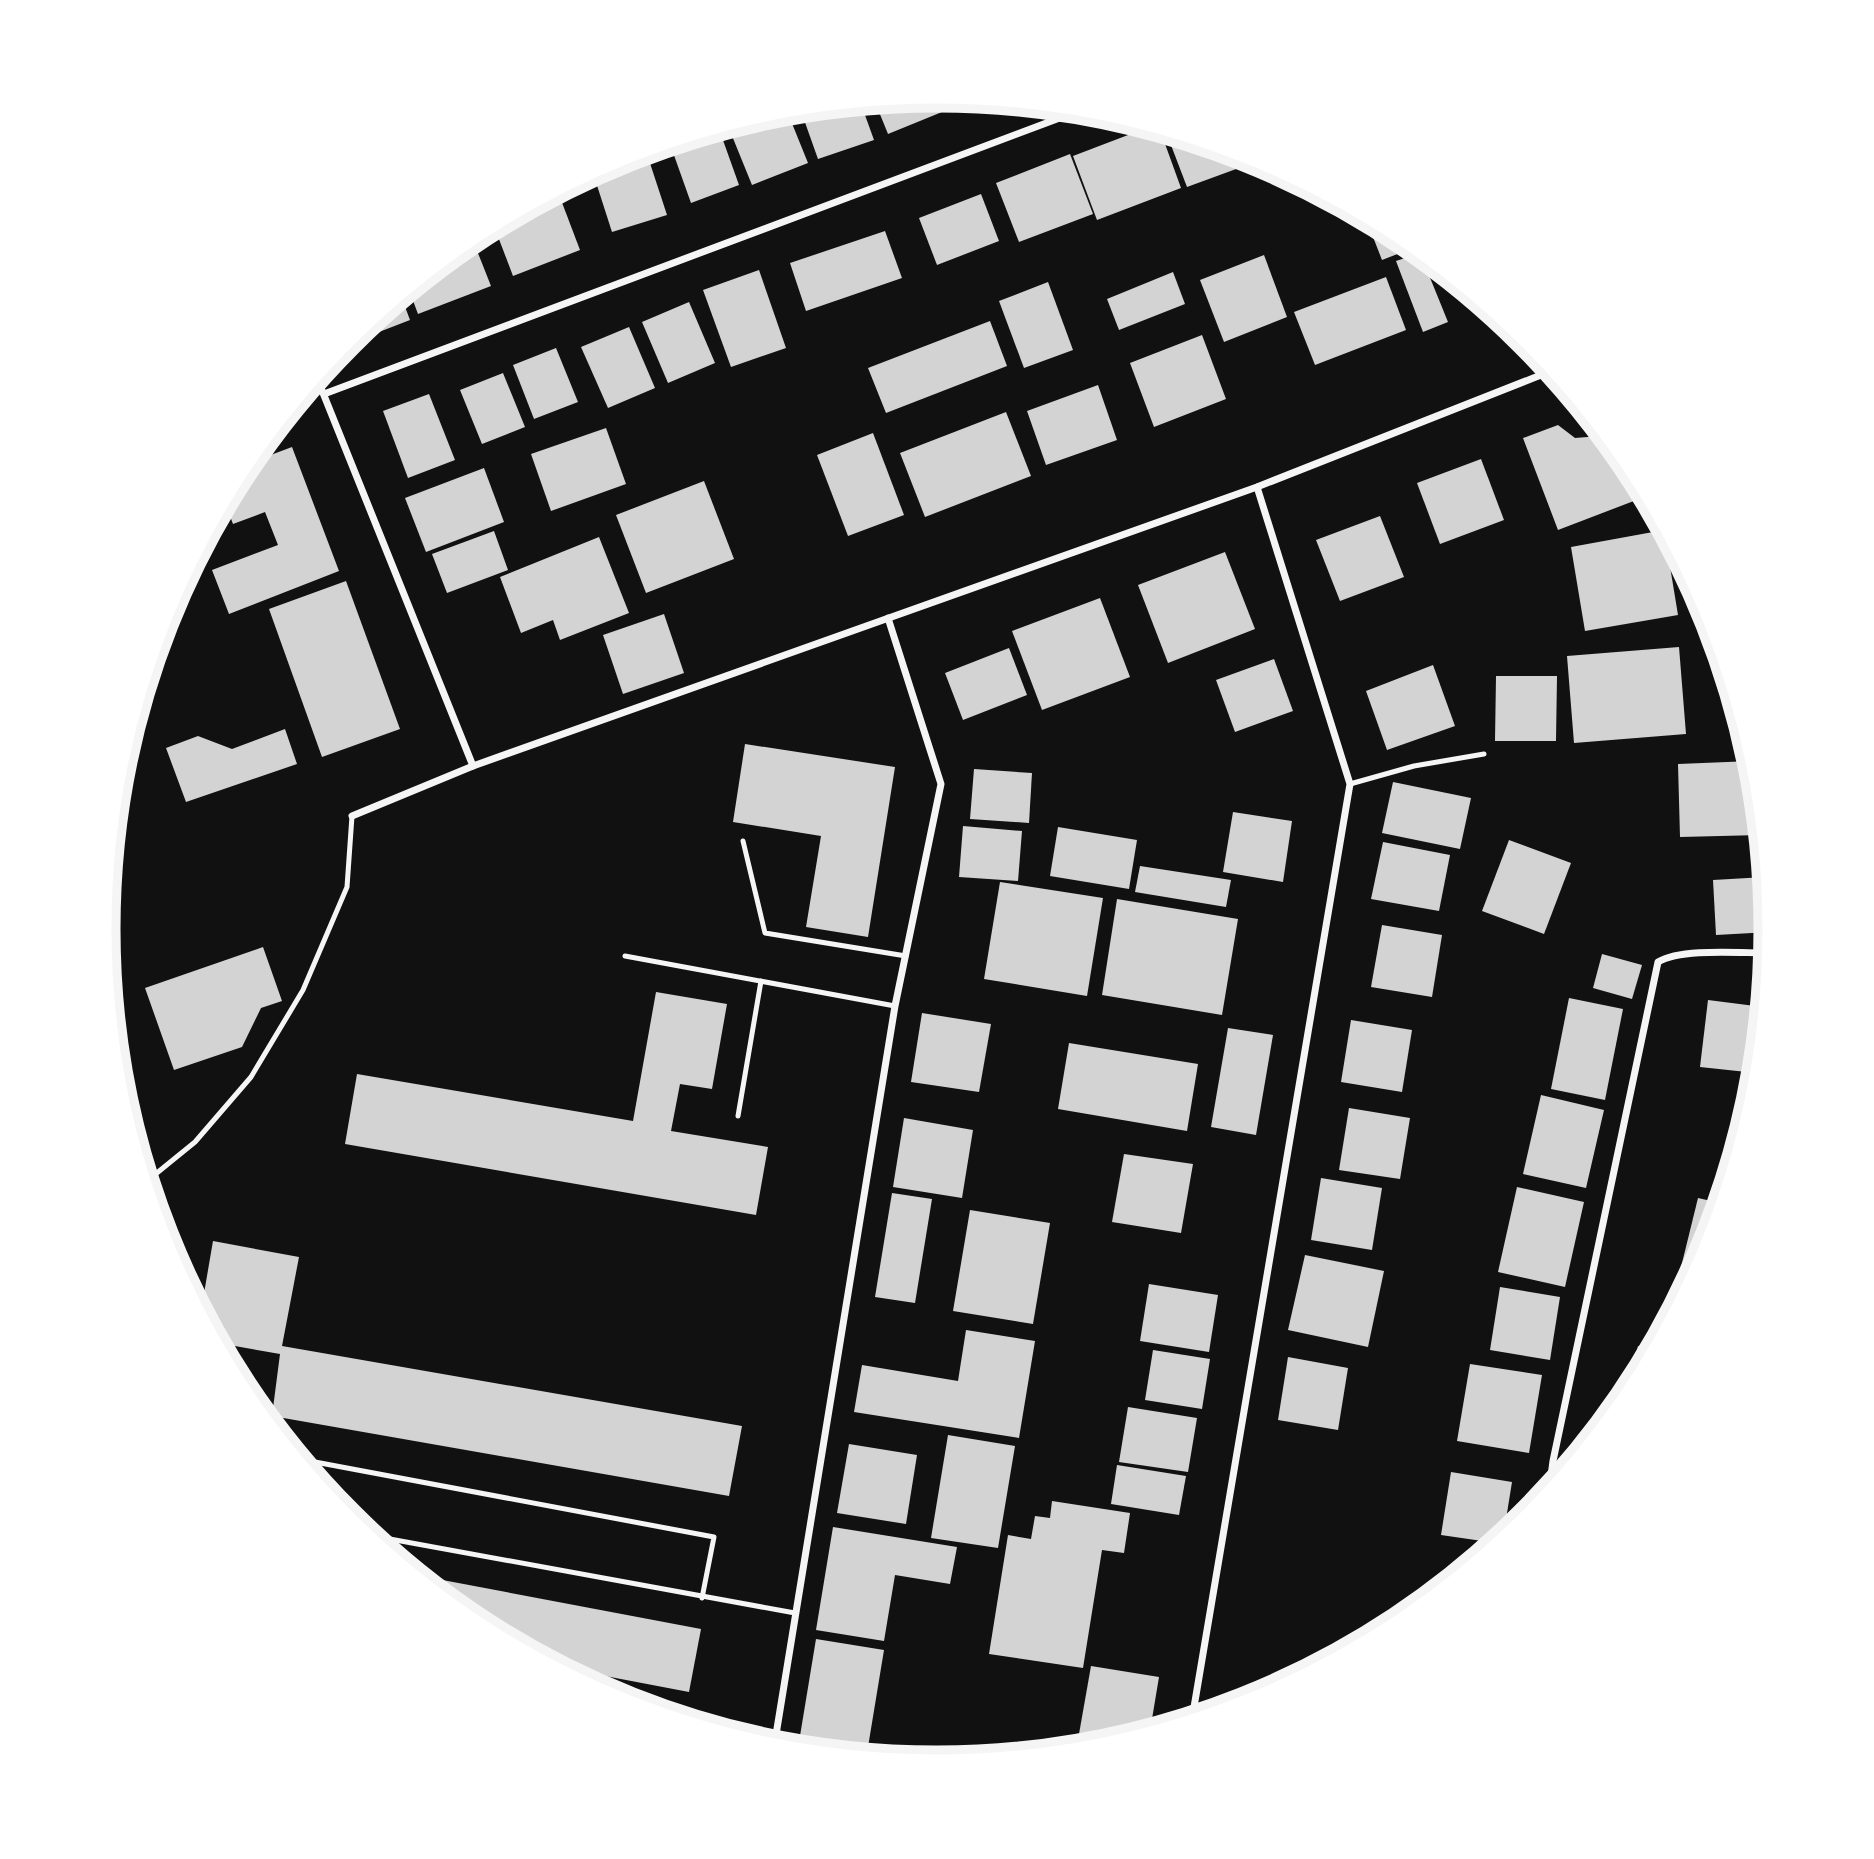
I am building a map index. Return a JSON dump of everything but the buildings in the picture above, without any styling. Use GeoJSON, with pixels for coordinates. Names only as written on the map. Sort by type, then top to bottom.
{"type":"FeatureCollection","features":[{"type":"Feature","properties":{"kind":"street"},"geometry":{"type":"LineString","coordinates":[[324,394],[1059,118]]}},
{"type":"Feature","properties":{"kind":"street"},"geometry":{"type":"LineString","coordinates":[[352,816],[473,766],[1257,486],[1542,375]]}},
{"type":"Feature","properties":{"kind":"street"},"geometry":{"type":"LineString","coordinates":[[321,387],[473,766]]}},
{"type":"Feature","properties":{"kind":"street"},"geometry":{"type":"LineString","coordinates":[[1194,1709],[1350,784],[1257,486]]}},
{"type":"Feature","properties":{"kind":"street"},"geometry":{"type":"LineString","coordinates":[[776,1735],[895,1006],[941,784],[888,618]]}},
{"type":"Feature","properties":{"kind":"street"},"geometry":{"type":"LineString","coordinates":[[1551,1474],[1658,962],[1668,956],[1685,954],[1757,953]]}},
{"type":"Feature","properties":{"kind":"lane"},"geometry":{"type":"LineString","coordinates":[[1350,784],[1415,766],[1484,754]]}},
{"type":"Feature","properties":{"kind":"lane"},"geometry":{"type":"LineString","coordinates":[[154,1175],[195,1143],[251,1077],[303,990],[347,887],[352,816]]}},
{"type":"Feature","properties":{"kind":"lane"},"geometry":{"type":"LineString","coordinates":[[743,841],[765,933],[906,956]]}},
{"type":"Feature","properties":{"kind":"lane"},"geometry":{"type":"LineString","coordinates":[[625,956],[895,1006]]}},
{"type":"Feature","properties":{"kind":"lane"},"geometry":{"type":"LineString","coordinates":[[738,1116],[761,981]]}},
{"type":"Feature","properties":{"kind":"lane"},"geometry":{"type":"LineString","coordinates":[[312,1462],[714,1537],[702,1598]]}},
{"type":"Feature","properties":{"kind":"lane"},"geometry":{"type":"LineString","coordinates":[[387,1539],[795,1613]]}}]}
